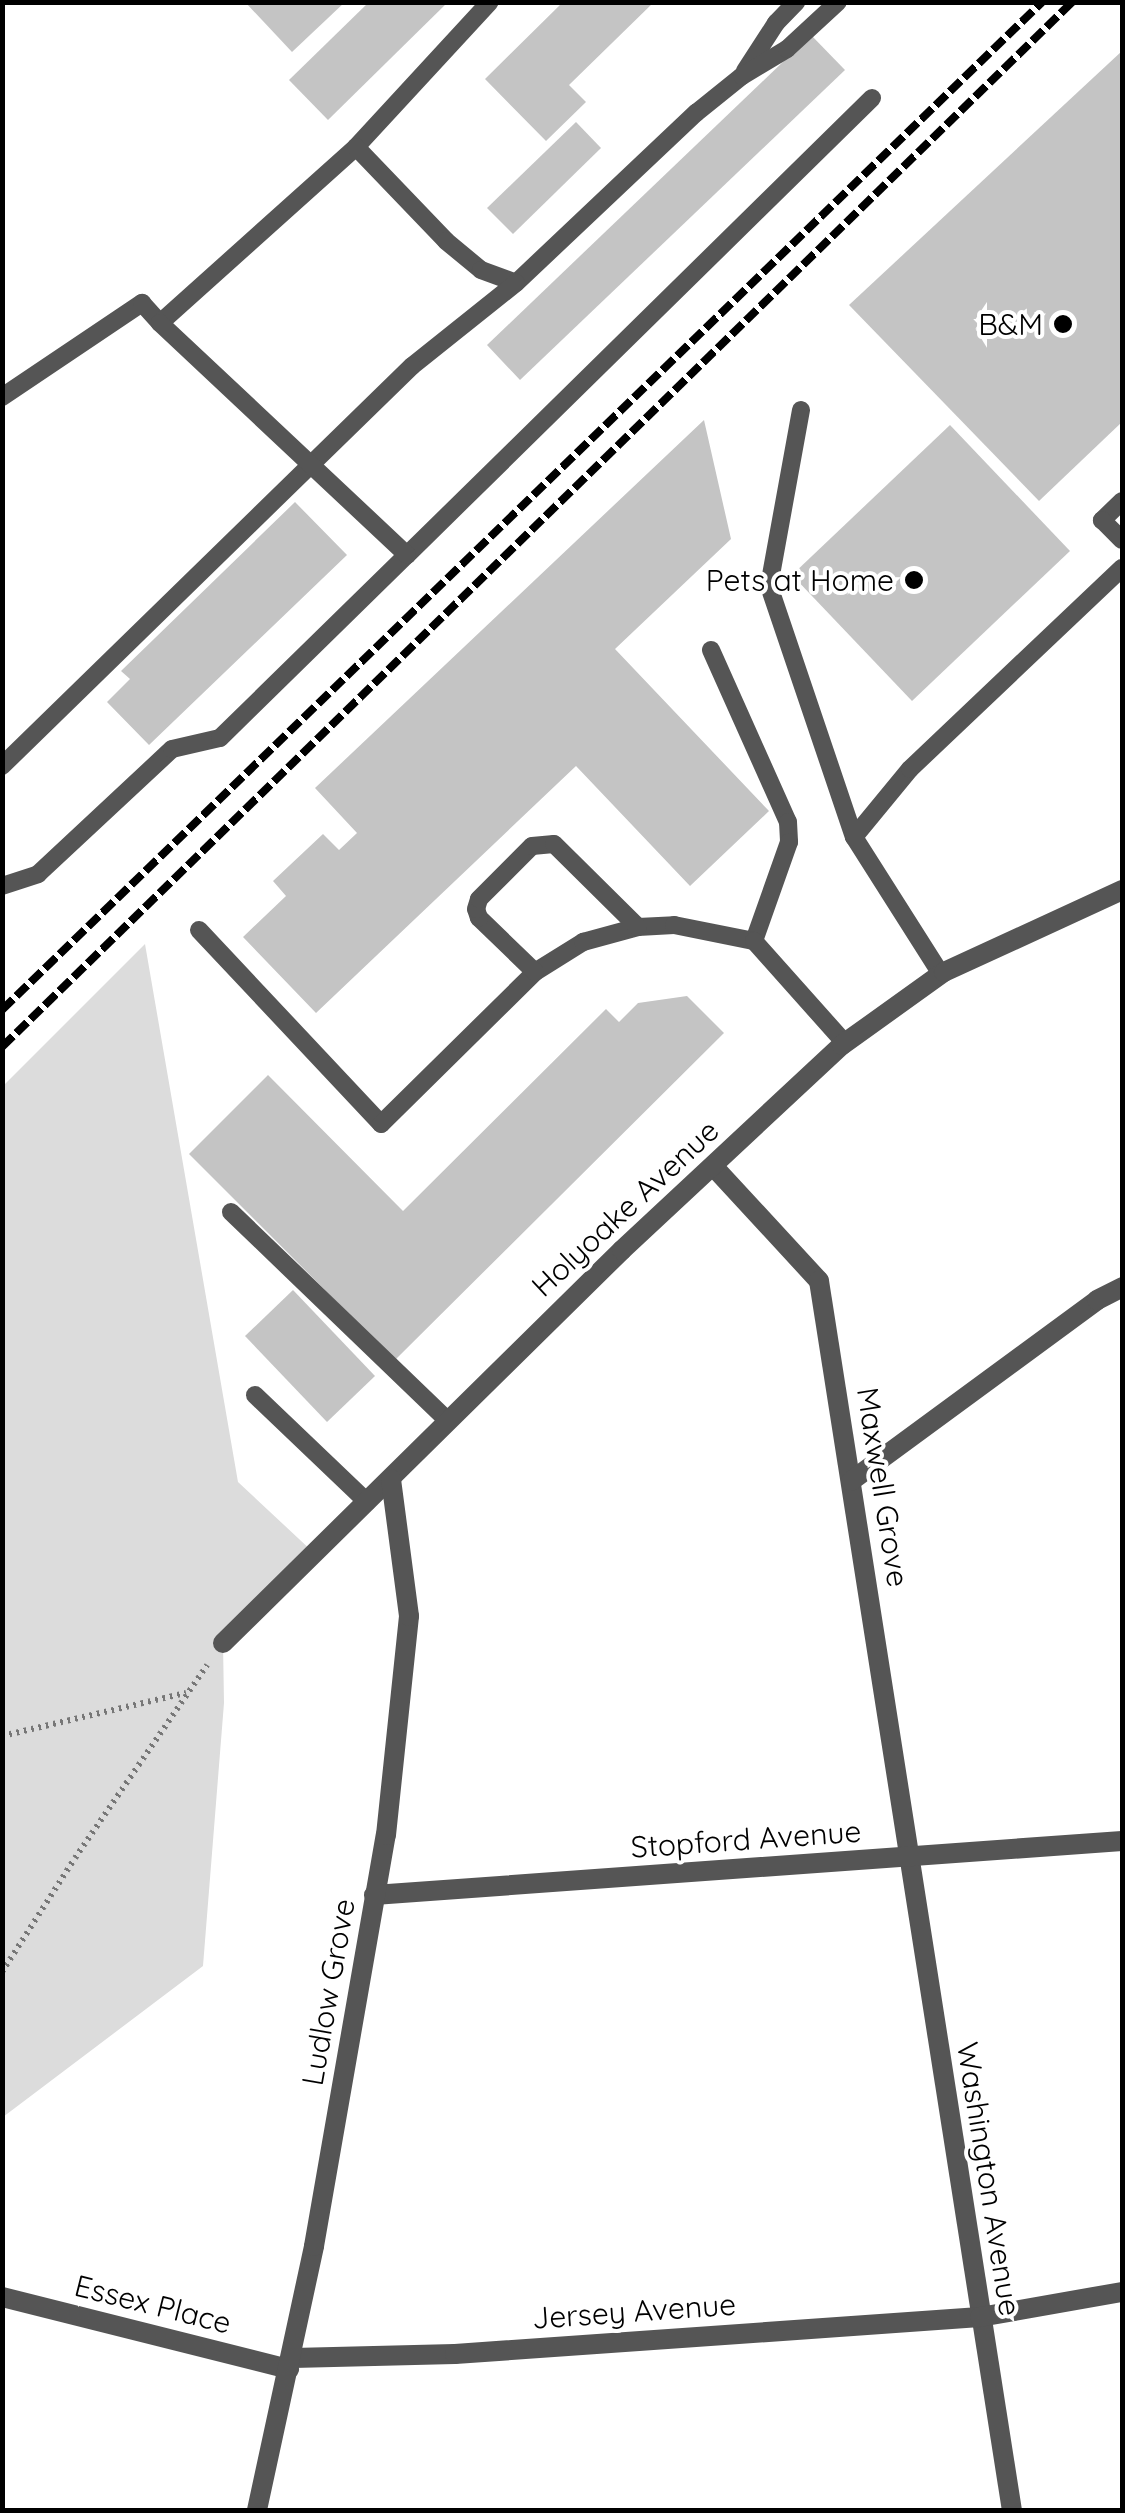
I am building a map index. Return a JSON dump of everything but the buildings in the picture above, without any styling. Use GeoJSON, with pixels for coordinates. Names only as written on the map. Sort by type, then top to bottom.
{"type":"FeatureCollection","features":[{"type":"Feature","properties":{"kind":"street","name":"Holyoake Avenue"},"geometry":{"type":"LineString","coordinates":[[222,1643],[712,1166],[845,1043],[941,974],[1122,890]]}},
{"type":"Feature","properties":{"kind":"street","name":"Maxwell Grove"},"geometry":{"type":"LineString","coordinates":[[712,1166],[818,1281],[908,1857]]}},
{"type":"Feature","properties":{"kind":"street"},"geometry":{"type":"LineString","coordinates":[[850,1481],[1097,1300],[1122,1287]]}},
{"type":"Feature","properties":{"kind":"street","name":"Ludlow Grove"},"geometry":{"type":"LineString","coordinates":[[257,2510],[291,2364],[386,1835],[410,1616],[391,1479]]}},
{"type":"Feature","properties":{"kind":"street","name":"Stopford Avenue"},"geometry":{"type":"LineString","coordinates":[[374,1895],[1122,1841]]}},
{"type":"Feature","properties":{"kind":"street","name":"Washington Avenue"},"geometry":{"type":"LineString","coordinates":[[908,1857],[1012,2510]]}},
{"type":"Feature","properties":{"kind":"street","name":"Jersey Avenue"},"geometry":{"type":"LineString","coordinates":[[291,2364],[980,2317],[1122,2292]]}},
{"type":"Feature","properties":{"kind":"street","name":"Essex Place"},"geometry":{"type":"LineString","coordinates":[[2,2297],[291,2364]]}},
{"type":"Feature","properties":{"kind":"lane"},"geometry":{"type":"LineString","coordinates":[[160,324],[356,147],[490,2]]}},
{"type":"Feature","properties":{"kind":"lane"},"geometry":{"type":"LineString","coordinates":[[742,76],[776,23],[796,2]]}},
{"type":"Feature","properties":{"kind":"lane"},"geometry":{"type":"LineString","coordinates":[[2,766],[427,353],[516,283],[742,76],[787,48],[838,2]]}},
{"type":"Feature","properties":{"kind":"lane"},"geometry":{"type":"LineString","coordinates":[[2,886],[38,874],[172,749],[220,738],[872,98]]}},
{"type":"Feature","properties":{"kind":"lane"},"geometry":{"type":"LineString","coordinates":[[356,147],[458,251],[482,270],[516,283]]}},
{"type":"Feature","properties":{"kind":"lane"},"geometry":{"type":"LineString","coordinates":[[2,397],[142,303],[308,466],[407,555]]}},
{"type":"Feature","properties":{"kind":"lane"},"geometry":{"type":"LineString","coordinates":[[801,410],[769,586],[854,836],[941,974]]}},
{"type":"Feature","properties":{"kind":"lane"},"geometry":{"type":"LineString","coordinates":[[1122,502],[1102,520],[1122,540]]}},
{"type":"Feature","properties":{"kind":"lane"},"geometry":{"type":"LineString","coordinates":[[854,836],[910,769],[1122,568]]}},
{"type":"Feature","properties":{"kind":"lane"},"geometry":{"type":"LineString","coordinates":[[711,650],[788,822],[788,842],[754,940]]}},
{"type":"Feature","properties":{"kind":"lane"},"geometry":{"type":"LineString","coordinates":[[536,972],[479,918],[476,910],[479,900],[532,846],[554,844],[638,926]]}},
{"type":"Feature","properties":{"kind":"lane"},"geometry":{"type":"LineString","coordinates":[[200,930],[381,1124],[536,972],[582,942],[638,926],[674,925],[754,940],[845,1043]]}},
{"type":"Feature","properties":{"kind":"lane"},"geometry":{"type":"LineString","coordinates":[[231,1212],[448,1421]]}},
{"type":"Feature","properties":{"kind":"lane"},"geometry":{"type":"LineString","coordinates":[[255,1395],[367,1502]]}},
{"type":"Feature","properties":{"kind":"path"},"geometry":{"type":"LineString","coordinates":[[2,1972],[222,1643]]}},
{"type":"Feature","properties":{"kind":"path"},"geometry":{"type":"LineString","coordinates":[[2,1736],[188,1692]]}},
{"type":"Feature","properties":{"kind":"shaded area"},"geometry":{"type":"Polygon","coordinates":[[[145,944],[238,1482],[314,1553],[223,1643],[224,1703],[203,1966],[3,2117],[3,1086],[145,944]]]}},
{"type":"Feature","properties":{"kind":"railway"},"geometry":{"type":"LineString","coordinates":[[2,1010],[1042,2]]}},
{"type":"Feature","properties":{"kind":"railway"},"geometry":{"type":"LineString","coordinates":[[2,1047],[1072,2]]}},
{"type":"Feature","properties":{"kind":"place","name":"B&M"},"geometry":{"type":"Point","coordinates":[1063,324]}},
{"type":"Feature","properties":{"kind":"place","name":"Pets at Home"},"geometry":{"type":"Point","coordinates":[914,580]}}]}
